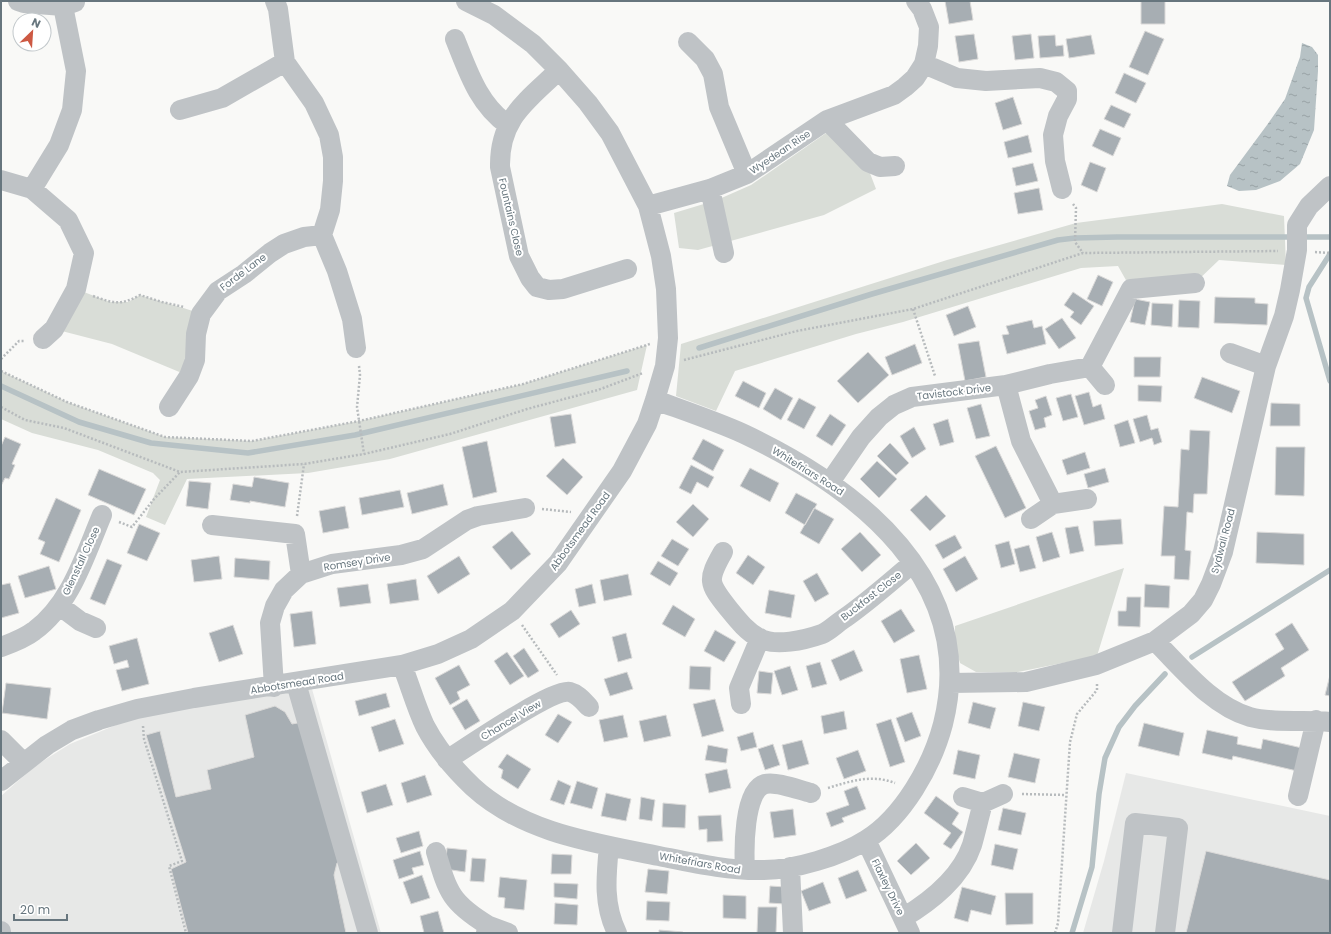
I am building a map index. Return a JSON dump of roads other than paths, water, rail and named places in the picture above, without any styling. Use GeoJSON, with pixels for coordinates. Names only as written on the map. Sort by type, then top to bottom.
{"type":"FeatureCollection","features":[{"type":"Feature","properties":{"kind":"street"},"geometry":{"type":"LineString","coordinates":[[18,1],[24,3],[70,4],[76,71],[72,110],[59,145],[32,189]]}},
{"type":"Feature","properties":{"kind":"street"},"geometry":{"type":"LineString","coordinates":[[275,1],[278,9],[285,62],[314,103],[329,135],[333,157],[333,181],[330,210],[322,235],[337,272],[352,319],[356,348]]}},
{"type":"Feature","properties":{"kind":"street","name":"Abbotsmead Road"},"geometry":{"type":"LineString","coordinates":[[1,781],[47,745],[72,730],[99,720],[140,708],[194,698],[274,687],[402,665],[438,654],[471,639],[512,612],[558,563],[622,471],[647,424],[665,366],[668,338],[665,282],[661,256],[648,206],[610,133],[588,103],[559,70],[527,40],[494,15],[466,1]]}},
{"type":"Feature","properties":{"kind":"street","name":"Wyedean Rise"},"geometry":{"type":"LineString","coordinates":[[648,206],[710,189],[747,174],[827,120],[894,95],[915,78],[924,64],[928,46],[929,27],[922,9],[916,1]]}},
{"type":"Feature","properties":{"kind":"street"},"geometry":{"type":"LineString","coordinates":[[455,39],[474,87],[496,117],[508,125]]}},
{"type":"Feature","properties":{"kind":"street"},"geometry":{"type":"LineString","coordinates":[[688,42],[706,59],[713,74],[719,107],[747,174]]}},
{"type":"Feature","properties":{"kind":"street"},"geometry":{"type":"LineString","coordinates":[[180,110],[222,98],[285,62]]}},
{"type":"Feature","properties":{"kind":"street"},"geometry":{"type":"LineString","coordinates":[[924,64],[957,78],[986,81],[1040,78],[1056,82],[1067,91],[1067,99],[1058,116],[1053,135],[1055,161],[1062,188]]}},
{"type":"Feature","properties":{"kind":"street","name":"Fountains Close"},"geometry":{"type":"LineString","coordinates":[[559,70],[517,112],[508,125],[500,153],[500,167],[519,256],[530,278],[537,287],[549,290],[563,289],[627,269]]}},
{"type":"Feature","properties":{"kind":"street"},"geometry":{"type":"LineString","coordinates":[[827,120],[868,162],[880,167],[895,166]]}},
{"type":"Feature","properties":{"kind":"street"},"geometry":{"type":"LineString","coordinates":[[1,180],[32,189],[68,220],[84,253],[76,289],[54,329],[43,339]]}},
{"type":"Feature","properties":{"kind":"street","name":"Sydwall Road"},"geometry":{"type":"LineString","coordinates":[[950,683],[1026,682],[1096,665],[1155,641],[1191,614],[1203,600],[1211,584],[1222,552],[1266,366],[1284,316],[1297,248],[1297,225],[1309,206],[1330,186]]}},
{"type":"Feature","properties":{"kind":"street"},"geometry":{"type":"LineString","coordinates":[[710,189],[724,253]]}},
{"type":"Feature","properties":{"kind":"street","name":"Forde Lane"},"geometry":{"type":"LineString","coordinates":[[170,407],[189,376],[195,360],[196,334],[201,314],[218,291],[244,274],[284,244],[304,237],[322,235]]}},
{"type":"Feature","properties":{"kind":"street"},"geometry":{"type":"LineString","coordinates":[[1105,385],[1090,367],[1131,289],[1195,283]]}},
{"type":"Feature","properties":{"kind":"street"},"geometry":{"type":"LineString","coordinates":[[1230,353],[1266,366]]}},
{"type":"Feature","properties":{"kind":"street","name":"Tavistock Drive"},"geometry":{"type":"LineString","coordinates":[[830,482],[861,437],[879,417],[894,405],[912,397],[1006,385],[1050,374],[1090,367]]}},
{"type":"Feature","properties":{"kind":"street"},"geometry":{"type":"LineString","coordinates":[[1006,385],[1021,441],[1053,504]]}},
{"type":"Feature","properties":{"kind":"street","name":"Whitefriars Road"},"geometry":{"type":"LineString","coordinates":[[402,665],[424,725],[447,760],[474,788],[499,807],[533,824],[564,835],[609,846],[713,867],[745,870],[768,870],[790,867],[828,857],[866,840],[883,827],[913,791],[920,779],[932,756],[941,732],[947,708],[950,683],[946,643],[942,619],[931,594],[914,563],[888,532],[865,509],[830,482],[778,451],[741,433],[655,400]]}},
{"type":"Feature","properties":{"kind":"street"},"geometry":{"type":"LineString","coordinates":[[1031,519],[1053,504],[1087,499]]}},
{"type":"Feature","properties":{"kind":"street","name":"Romsey Drive"},"geometry":{"type":"LineString","coordinates":[[274,687],[270,623],[275,606],[284,590],[301,574],[332,564],[401,555],[423,549],[467,520],[478,516],[525,508]]}},
{"type":"Feature","properties":{"kind":"street","name":"Glenstall Close"},"geometry":{"type":"LineString","coordinates":[[1,648],[34,631],[60,606],[75,577],[102,515]]}},
{"type":"Feature","properties":{"kind":"street"},"geometry":{"type":"LineString","coordinates":[[212,525],[295,534],[301,574]]}},
{"type":"Feature","properties":{"kind":"street","name":"Buckfast Close"},"geometry":{"type":"LineString","coordinates":[[723,552],[714,568],[711,580],[716,593],[744,626],[760,638],[774,642],[790,642],[822,633],[861,607],[914,563]]}},
{"type":"Feature","properties":{"kind":"street"},"geometry":{"type":"LineString","coordinates":[[60,606],[80,621],[96,628]]}},
{"type":"Feature","properties":{"kind":"street"},"geometry":{"type":"LineString","coordinates":[[741,704],[739,688],[760,638]]}},
{"type":"Feature","properties":{"kind":"street"},"geometry":{"type":"LineString","coordinates":[[1155,641],[1211,697],[1228,707],[1250,717],[1272,720],[1323,721],[1298,796]]}},
{"type":"Feature","properties":{"kind":"street"},"geometry":{"type":"LineString","coordinates":[[296,683],[368,933]]}},
{"type":"Feature","properties":{"kind":"street","name":"Chancel View"},"geometry":{"type":"LineString","coordinates":[[447,760],[535,705],[559,693],[579,698]]}},
{"type":"Feature","properties":{"kind":"street"},"geometry":{"type":"LineString","coordinates":[[1,740],[24,763]]}},
{"type":"Feature","properties":{"kind":"street"},"geometry":{"type":"LineString","coordinates":[[745,870],[744,845],[751,799],[759,787],[766,784],[777,785],[810,793]]}},
{"type":"Feature","properties":{"kind":"street"},"geometry":{"type":"LineString","coordinates":[[963,797],[983,803],[1003,794]]}},
{"type":"Feature","properties":{"kind":"street"},"geometry":{"type":"LineString","coordinates":[[906,926],[924,905],[945,886],[961,867],[971,846],[983,803]]}},
{"type":"Feature","properties":{"kind":"street"},"geometry":{"type":"LineString","coordinates":[[1122,933],[1135,823],[1178,828],[1165,933]]}},
{"type":"Feature","properties":{"kind":"street","name":"Flaxley Drive"},"geometry":{"type":"LineString","coordinates":[[866,840],[906,926]]}},
{"type":"Feature","properties":{"kind":"street"},"geometry":{"type":"LineString","coordinates":[[609,846],[606,894],[611,931]]}},
{"type":"Feature","properties":{"kind":"street"},"geometry":{"type":"LineString","coordinates":[[436,852],[445,885],[454,899],[468,914],[488,929],[508,933]]}},
{"type":"Feature","properties":{"kind":"street"},"geometry":{"type":"LineString","coordinates":[[790,867],[793,933]]}},
{"type":"Feature","properties":{"kind":"water"},"geometry":{"type":"Polygon","coordinates":[[[1302,43],[1312,47],[1318,55],[1318,71],[1314,130],[1300,164],[1280,181],[1256,190],[1239,191],[1227,186],[1230,175],[1285,99],[1300,57],[1302,43]]]}},
{"type":"Feature","properties":{"kind":"waterway"},"geometry":{"type":"LineString","coordinates":[[699,348],[872,294],[1058,240],[1117,237],[1330,237]]}},
{"type":"Feature","properties":{"kind":"waterway"},"geometry":{"type":"LineString","coordinates":[[1330,254],[1309,287],[1306,298],[1330,381]]}},
{"type":"Feature","properties":{"kind":"waterway"},"geometry":{"type":"LineString","coordinates":[[1,386],[79,422],[151,443],[248,453],[355,435],[627,371]]}},
{"type":"Feature","properties":{"kind":"waterway"},"geometry":{"type":"LineString","coordinates":[[1192,657],[1330,570]]}},
{"type":"Feature","properties":{"kind":"waterway"},"geometry":{"type":"LineString","coordinates":[[1072,933],[1092,867],[1099,794],[1105,758],[1119,727],[1135,706],[1165,674]]}}]}
